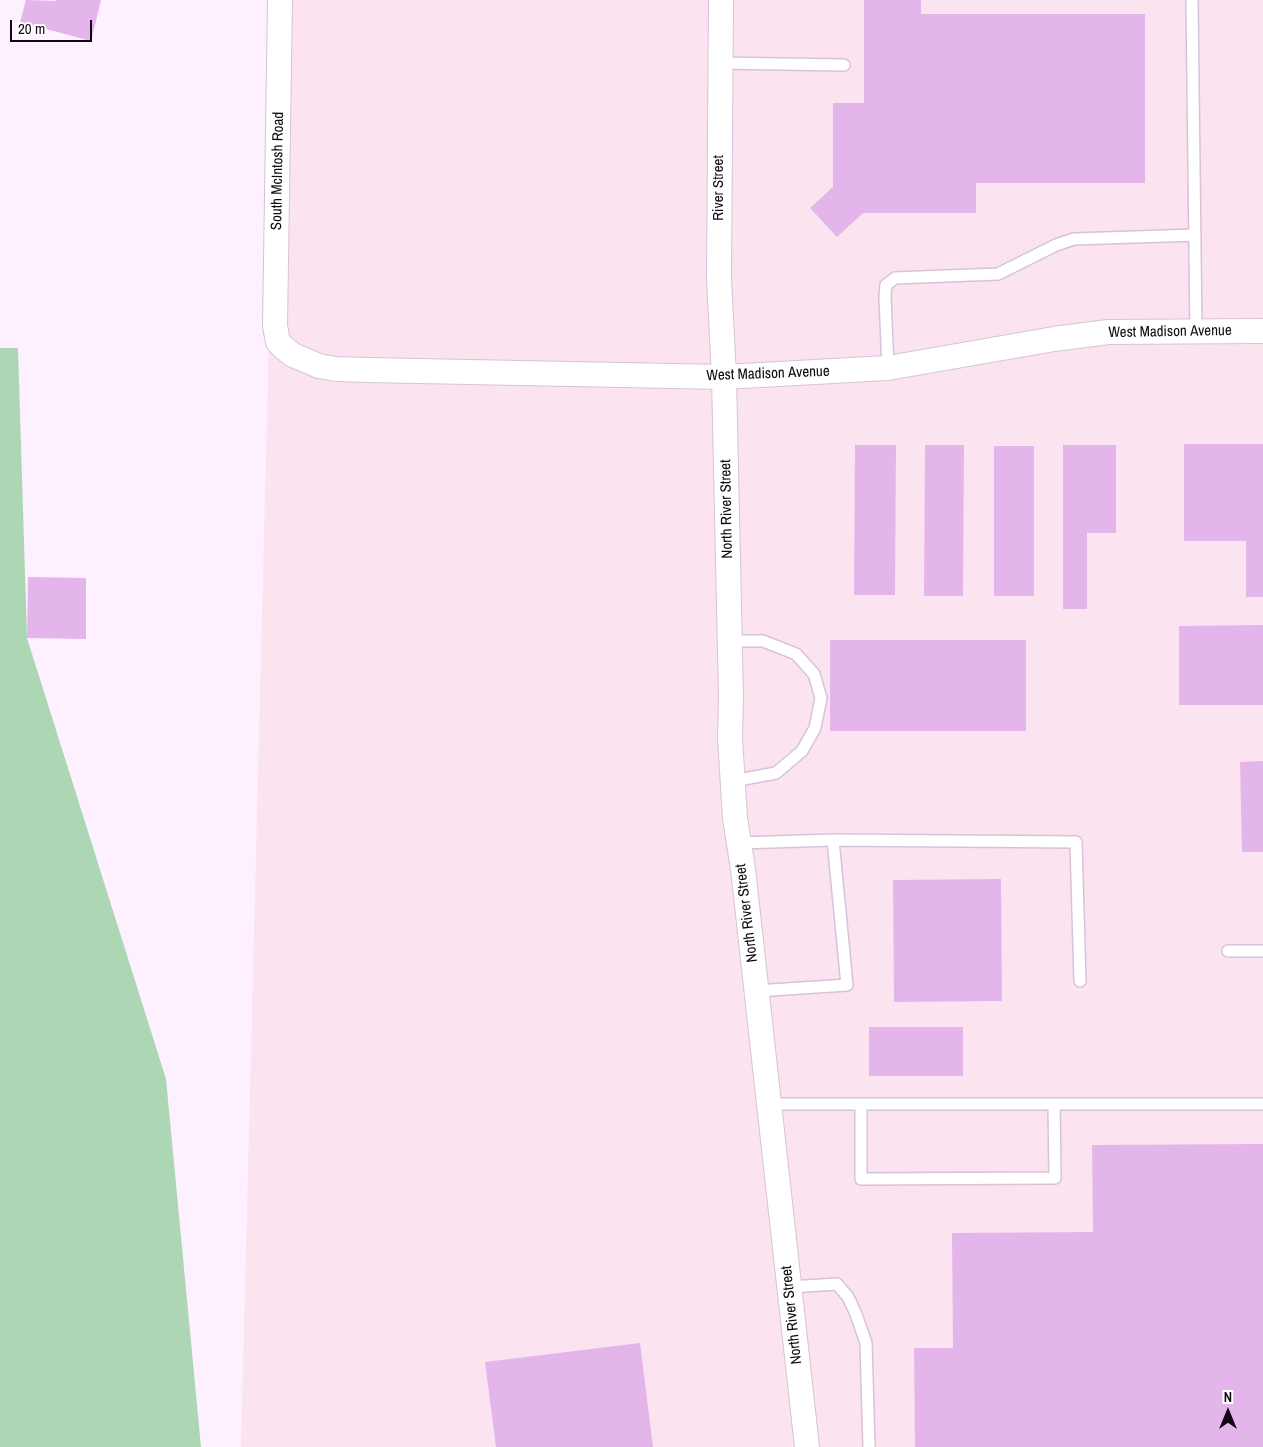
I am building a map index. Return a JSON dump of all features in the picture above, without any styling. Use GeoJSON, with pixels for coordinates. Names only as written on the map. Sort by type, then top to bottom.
{"type":"FeatureCollection","features":[{"type":"Feature","properties":{"kind":"street","name":"South McIntosh Road"},"geometry":{"type":"LineString","coordinates":[[278,342],[276,326],[280,0]]}},
{"type":"Feature","properties":{"kind":"street","name":"River Street"},"geometry":{"type":"LineString","coordinates":[[720,0],[719,278],[724,377]]}},
{"type":"Feature","properties":{"kind":"street","name":"West Madison Avenue"},"geometry":{"type":"LineString","coordinates":[[278,342],[293,355],[319,366],[336,369],[724,377],[888,368],[1054,339],[1108,332],[1196,333],[1263,331]]}},
{"type":"Feature","properties":{"kind":"street","name":"North River Street"},"geometry":{"type":"LineString","coordinates":[[724,377],[731,698],[730,738],[735,818],[807,1447]]}},
{"type":"Feature","properties":{"kind":"lane"},"geometry":{"type":"LineString","coordinates":[[1192,0],[1196,333]]}},
{"type":"Feature","properties":{"kind":"lane"},"geometry":{"type":"LineString","coordinates":[[720,64],[844,65]]}},
{"type":"Feature","properties":{"kind":"lane"},"geometry":{"type":"LineString","coordinates":[[888,368],[885,297],[886,285],[894,278],[998,274],[1056,245],[1074,239],[1195,235]]}},
{"type":"Feature","properties":{"kind":"lane"},"geometry":{"type":"LineString","coordinates":[[729,641],[762,641],[796,654],[814,674],[821,698],[815,728],[802,751],[776,772],[733,781]]}},
{"type":"Feature","properties":{"kind":"lane"},"geometry":{"type":"LineString","coordinates":[[739,843],[834,840],[1076,842],[1080,981]]}},
{"type":"Feature","properties":{"kind":"lane"},"geometry":{"type":"LineString","coordinates":[[756,991],[847,985],[834,840]]}},
{"type":"Feature","properties":{"kind":"lane"},"geometry":{"type":"LineString","coordinates":[[1228,951],[1263,951]]}},
{"type":"Feature","properties":{"kind":"lane"},"geometry":{"type":"LineString","coordinates":[[769,1104],[1263,1104]]}},
{"type":"Feature","properties":{"kind":"lane"},"geometry":{"type":"LineString","coordinates":[[860,1104],[861,1178],[1055,1178],[1054,1104]]}},
{"type":"Feature","properties":{"kind":"lane"},"geometry":{"type":"LineString","coordinates":[[789,1287],[838,1284],[856,1314],[866,1343],[868,1447]]}},
{"type":"Feature","properties":{"kind":"shaded area"},"geometry":{"type":"Polygon","coordinates":[[[271,0],[1263,0],[1263,1447],[241,1447],[269,337],[271,0]]]}},
{"type":"Feature","properties":{"kind":"green space"},"geometry":{"type":"Polygon","coordinates":[[[0,348],[18,348],[27,638],[166,1079],[201,1447],[0,1447],[0,348]]]}},
{"type":"Feature","properties":{"kind":"building"},"geometry":{"type":"Polygon","coordinates":[[[26,0],[101,0],[91,41],[20,22],[26,0]]]}},
{"type":"Feature","properties":{"kind":"building"},"geometry":{"type":"Polygon","coordinates":[[[864,0],[921,0],[921,14],[1145,14],[1145,183],[976,183],[976,213],[863,213],[837,237],[810,208],[833,187],[833,103],[864,103],[864,0]]]}},
{"type":"Feature","properties":{"kind":"building"},"geometry":{"type":"Polygon","coordinates":[[[1184,444],[1263,444],[1263,597],[1246,597],[1246,541],[1184,541],[1184,444]]]}},
{"type":"Feature","properties":{"kind":"building"},"geometry":{"type":"Polygon","coordinates":[[[855,445],[896,445],[895,595],[854,595],[855,445]]]}},
{"type":"Feature","properties":{"kind":"building"},"geometry":{"type":"Polygon","coordinates":[[[925,445],[964,445],[963,596],[924,596],[925,445]]]}},
{"type":"Feature","properties":{"kind":"building"},"geometry":{"type":"Polygon","coordinates":[[[1063,445],[1116,445],[1116,533],[1087,533],[1087,609],[1063,609],[1063,445]]]}},
{"type":"Feature","properties":{"kind":"building"},"geometry":{"type":"Polygon","coordinates":[[[994,446],[1034,446],[1034,596],[994,596],[994,446]]]}},
{"type":"Feature","properties":{"kind":"building"},"geometry":{"type":"Polygon","coordinates":[[[28,577],[86,578],[86,639],[27,638],[28,577]]]}},
{"type":"Feature","properties":{"kind":"building"},"geometry":{"type":"Polygon","coordinates":[[[1263,625],[1263,705],[1179,705],[1179,626],[1263,625]]]}},
{"type":"Feature","properties":{"kind":"building"},"geometry":{"type":"Polygon","coordinates":[[[830,640],[1026,640],[1026,731],[830,731],[830,640]]]}},
{"type":"Feature","properties":{"kind":"building"},"geometry":{"type":"Polygon","coordinates":[[[1263,761],[1263,852],[1242,852],[1240,762],[1263,761]]]}},
{"type":"Feature","properties":{"kind":"building"},"geometry":{"type":"Polygon","coordinates":[[[1001,879],[1002,1001],[894,1002],[893,880],[1001,879]]]}},
{"type":"Feature","properties":{"kind":"building"},"geometry":{"type":"Polygon","coordinates":[[[869,1027],[963,1027],[963,1076],[869,1076],[869,1027]]]}},
{"type":"Feature","properties":{"kind":"building"},"geometry":{"type":"Polygon","coordinates":[[[1263,1144],[1263,1447],[915,1447],[914,1348],[953,1348],[952,1233],[1093,1232],[1092,1145],[1263,1144]]]}},
{"type":"Feature","properties":{"kind":"building"},"geometry":{"type":"Polygon","coordinates":[[[640,1343],[653,1447],[496,1447],[485,1362],[640,1343]]]}}]}
